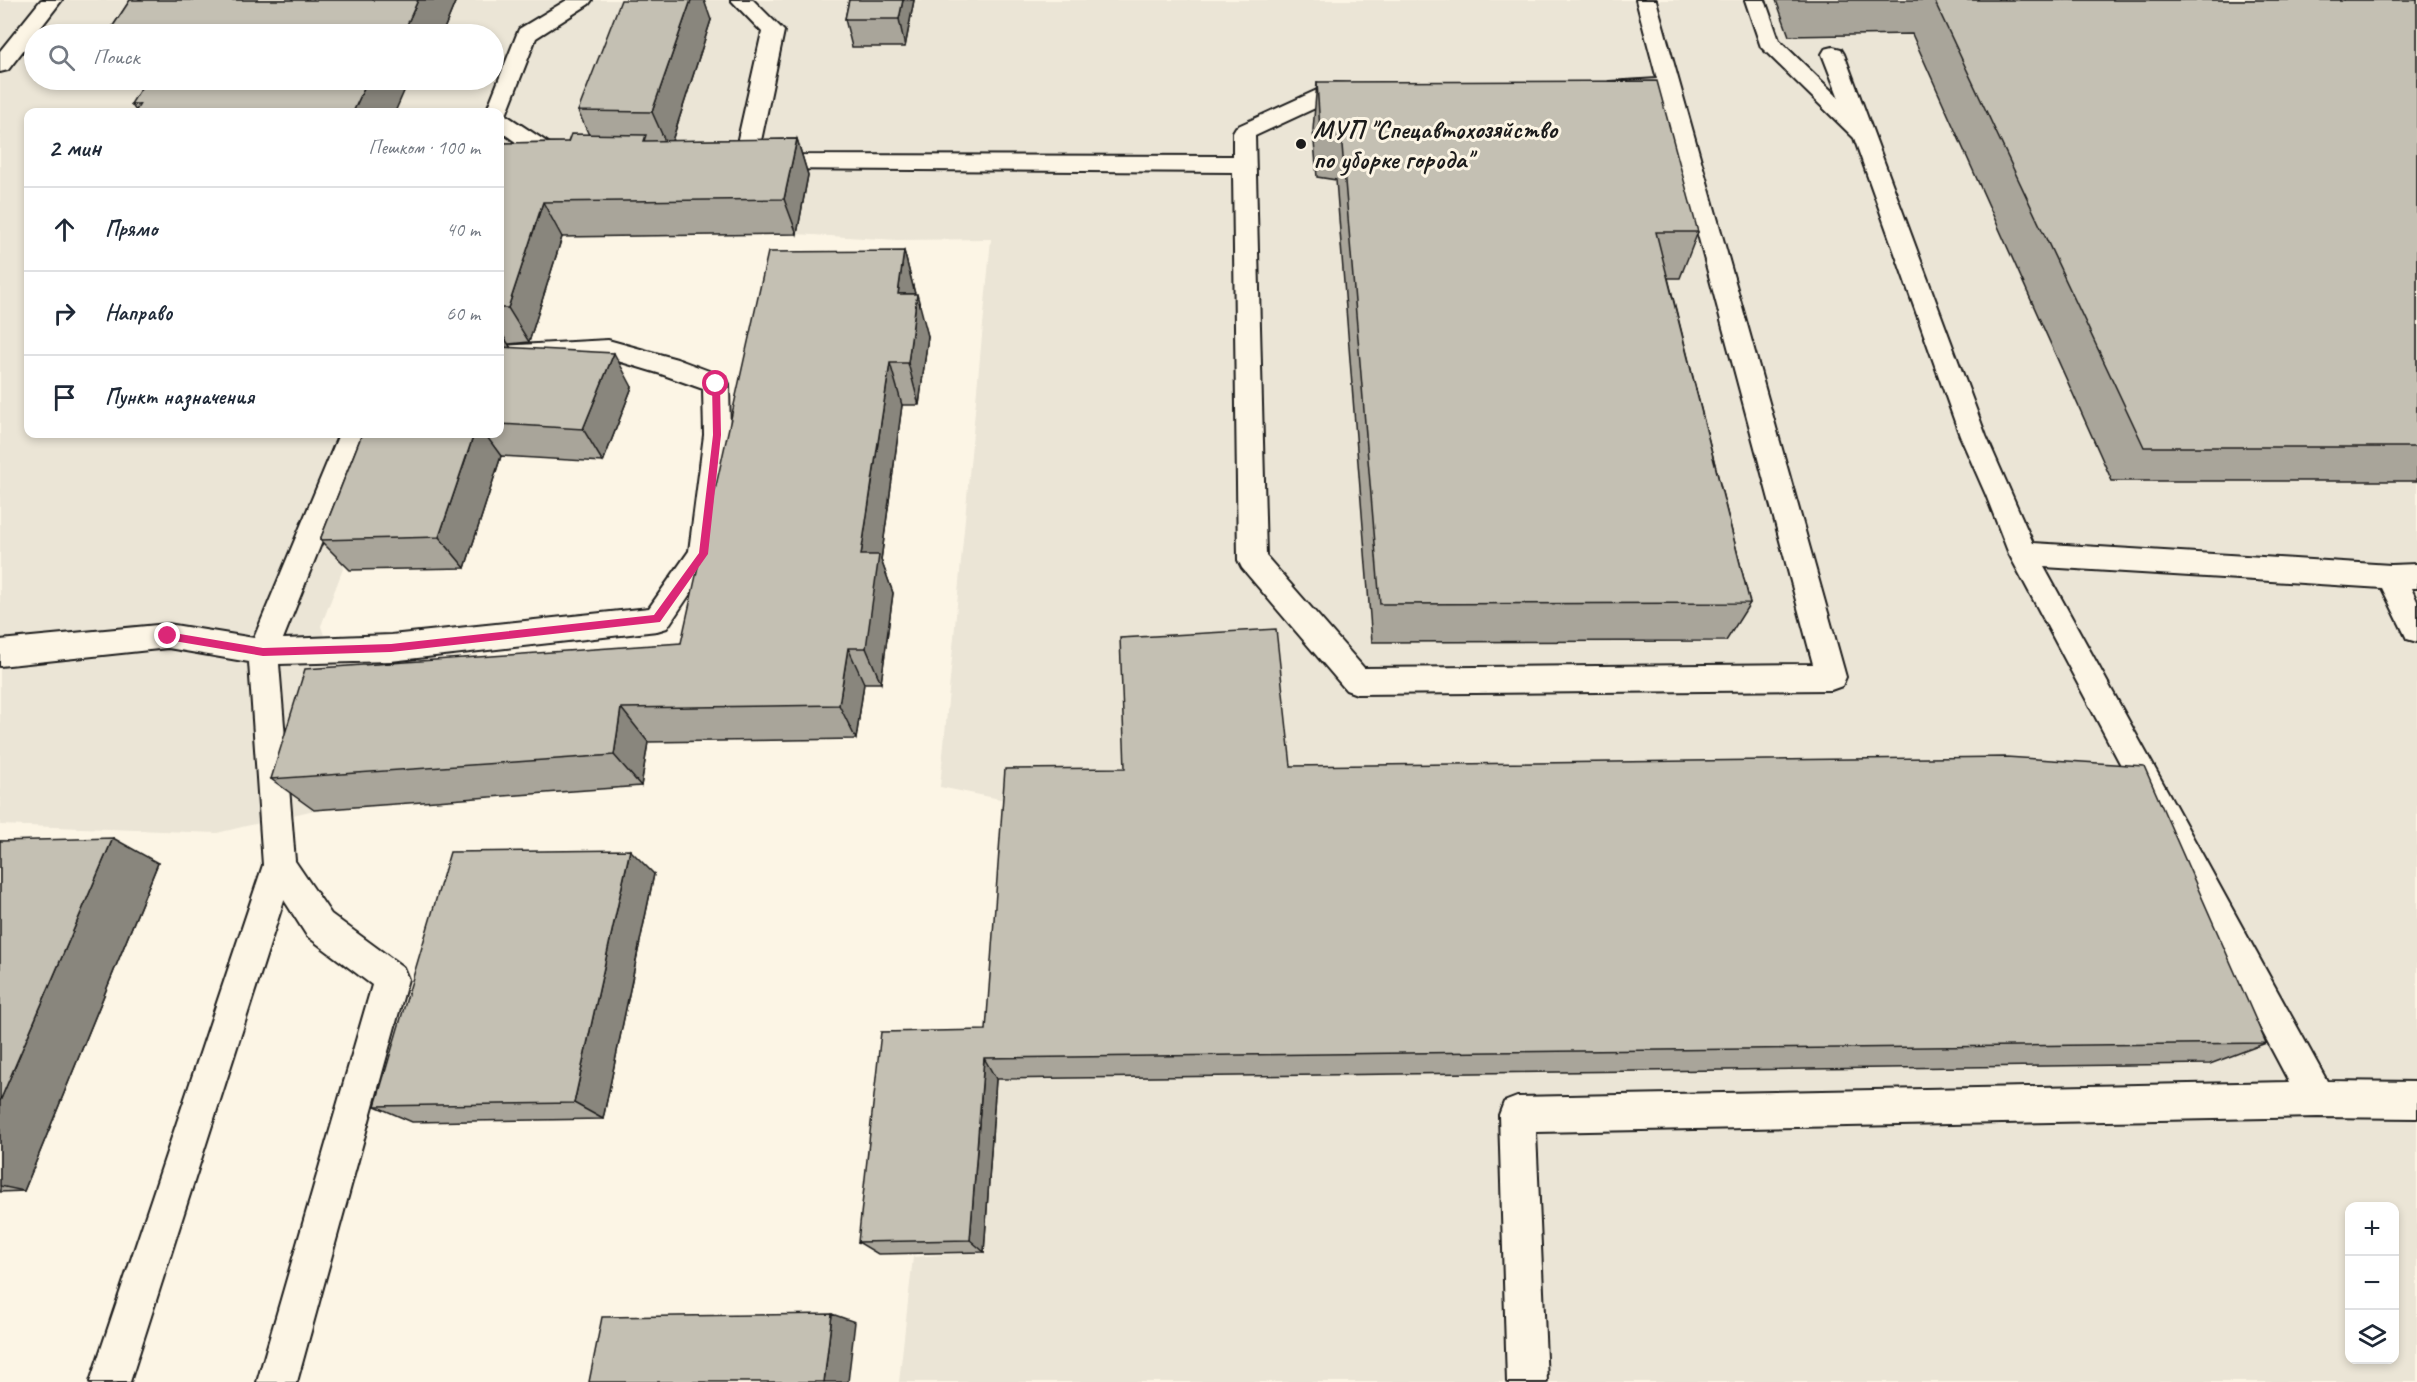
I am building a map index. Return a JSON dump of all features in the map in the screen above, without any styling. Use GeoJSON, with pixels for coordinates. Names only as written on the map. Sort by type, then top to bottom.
{"type":"FeatureCollection","features":[{"type":"Feature","properties":{"kind":"lane"},"geometry":{"type":"LineString","coordinates":[[33,24],[52,0]]}},
{"type":"Feature","properties":{"kind":"lane"},"geometry":{"type":"LineString","coordinates":[[499,108],[527,34],[582,0]]}},
{"type":"Feature","properties":{"kind":"lane"},"geometry":{"type":"LineString","coordinates":[[741,0],[772,31],[745,161]]}},
{"type":"Feature","properties":{"kind":"lane"},"geometry":{"type":"LineString","coordinates":[[1372,90],[1336,90],[1244,132],[1252,560],[1357,681],[1831,677],[1646,0]]}},
{"type":"Feature","properties":{"kind":"lane"},"geometry":{"type":"LineString","coordinates":[[1755,0],[1769,42],[1864,135]]}},
{"type":"Feature","properties":{"kind":"lane"},"geometry":{"type":"LineString","coordinates":[[0,65],[24,35]]}},
{"type":"Feature","properties":{"kind":"lane"},"geometry":{"type":"LineString","coordinates":[[1807,50],[1818,90]]}},
{"type":"Feature","properties":{"kind":"lane"},"geometry":{"type":"LineString","coordinates":[[1833,54],[1972,436],[2000,495],[2023,554],[2317,1099]]}},
{"type":"Feature","properties":{"kind":"lane"},"geometry":{"type":"LineString","coordinates":[[1598,87],[1669,86]]}},
{"type":"Feature","properties":{"kind":"lane"},"geometry":{"type":"LineString","coordinates":[[504,124],[557,160],[592,160]]}},
{"type":"Feature","properties":{"kind":"lane"},"geometry":{"type":"LineString","coordinates":[[722,161],[1245,164]]}},
{"type":"Feature","properties":{"kind":"lane"},"geometry":{"type":"LineString","coordinates":[[0,652],[168,636],[263,652],[391,648],[657,619],[703,554],[717,435],[716,384],[668,366],[608,349],[504,355]]}},
{"type":"Feature","properties":{"kind":"lane"},"geometry":{"type":"LineString","coordinates":[[110,1382],[279,866],[263,652],[350,438]]}},
{"type":"Feature","properties":{"kind":"lane"},"geometry":{"type":"LineString","coordinates":[[2023,554],[2404,577],[2417,630]]}},
{"type":"Feature","properties":{"kind":"lane"},"geometry":{"type":"LineString","coordinates":[[277,1382],[391,980],[319,925],[279,866]]}},
{"type":"Feature","properties":{"kind":"lane"},"geometry":{"type":"LineString","coordinates":[[1527,1382],[1517,1115],[2317,1099],[2417,1100]]}},
{"type":"Feature","properties":{"kind":"shaded area"},"geometry":{"type":"Polygon","coordinates":[[[0,0],[2417,0],[2417,1382],[899,1382],[913,1257],[984,1252],[1015,802],[940,787],[991,239],[897,240],[796,234],[504,238],[504,108],[24,108],[24,438],[393,438],[321,626],[345,703],[314,810],[217,833],[0,825],[0,0]]]}},
{"type":"Feature","properties":{"kind":"building"},"geometry":{"type":"Polygon","coordinates":[[[130,0],[418,0],[407,24],[114,24],[130,0]]]}},
{"type":"Feature","properties":{"kind":"building"},"geometry":{"type":"Polygon","coordinates":[[[621,0],[691,0],[652,112],[578,111],[621,0]]]}},
{"type":"Feature","properties":{"kind":"building"},"geometry":{"type":"Polygon","coordinates":[[[849,0],[903,0],[899,19],[845,19],[849,0]]]}},
{"type":"Feature","properties":{"kind":"building"},"geometry":{"type":"Polygon","coordinates":[[[1934,0],[2417,0],[2417,447],[2144,447],[1934,0]]]}},
{"type":"Feature","properties":{"kind":"building"},"geometry":{"type":"Polygon","coordinates":[[[1657,81],[1698,232],[1656,232],[1750,603],[1380,604],[1341,133],[1320,130],[1317,82],[1657,81]]]}},
{"type":"Feature","properties":{"kind":"building"},"geometry":{"type":"Polygon","coordinates":[[[140,90],[363,90],[355,108],[138,108],[140,104],[131,104],[140,90]]]}},
{"type":"Feature","properties":{"kind":"building"},"geometry":{"type":"Polygon","coordinates":[[[571,134],[646,135],[644,141],[797,139],[784,199],[543,202],[508,308],[504,308],[504,143],[568,142],[571,134]]]}},
{"type":"Feature","properties":{"kind":"building"},"geometry":{"type":"Polygon","coordinates":[[[904,251],[898,294],[917,294],[908,363],[890,363],[861,555],[879,555],[866,648],[848,648],[839,705],[621,708],[614,755],[271,779],[305,669],[681,643],[768,252],[904,251]]]}},
{"type":"Feature","properties":{"kind":"building"},"geometry":{"type":"Polygon","coordinates":[[[504,347],[614,353],[583,429],[504,424],[504,347]]]}},
{"type":"Feature","properties":{"kind":"building"},"geometry":{"type":"Polygon","coordinates":[[[360,438],[473,438],[439,537],[320,540],[360,438]]]}},
{"type":"Feature","properties":{"kind":"building"},"geometry":{"type":"Polygon","coordinates":[[[1276,629],[1291,766],[2006,757],[2144,766],[2266,1043],[984,1058],[970,1240],[858,1242],[881,1032],[986,1030],[1005,769],[1125,768],[1120,638],[1276,629]]]}},
{"type":"Feature","properties":{"kind":"building"},"geometry":{"type":"Polygon","coordinates":[[[113,838],[0,1101],[0,841],[113,838]]]}},
{"type":"Feature","properties":{"kind":"building"},"geometry":{"type":"Polygon","coordinates":[[[630,850],[574,1103],[375,1106],[450,852],[630,850]]]}},
{"type":"Feature","properties":{"kind":"building"},"geometry":{"type":"Polygon","coordinates":[[[832,1314],[824,1382],[589,1382],[602,1317],[832,1314]]]}},
{"type":"Feature","properties":{"kind":"place","name":"МУП \"Спецавтохозяйство по уборке города\""},"geometry":{"type":"Point","coordinates":[1301,144]}},
{"type":"Feature","properties":{"kind":"route"},"geometry":{"type":"LineString","coordinates":[[168,636],[263,652],[391,648],[657,619],[703,554],[717,435],[716,384]]}}]}
